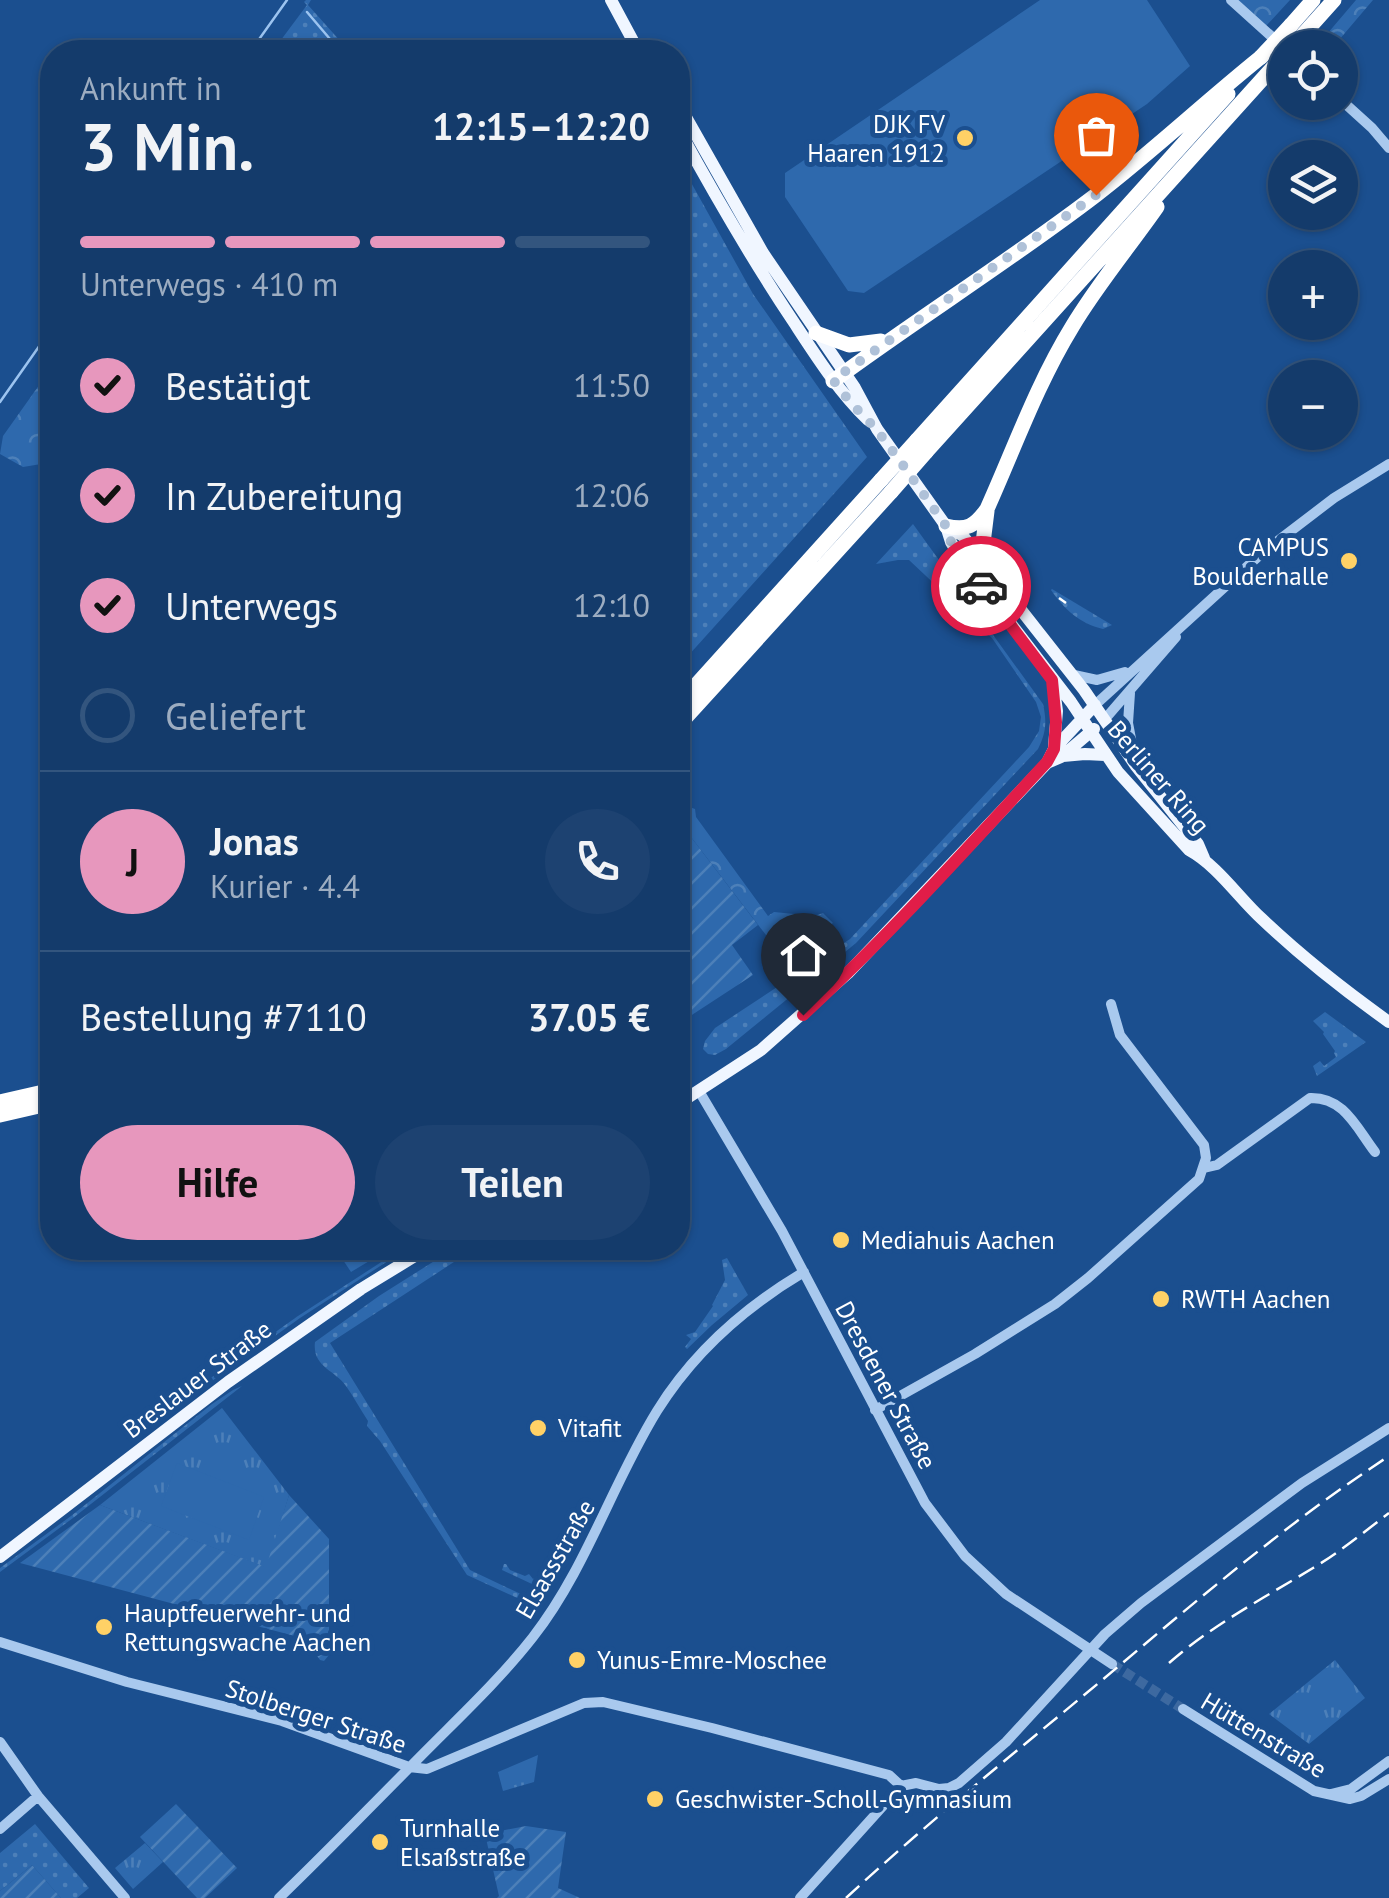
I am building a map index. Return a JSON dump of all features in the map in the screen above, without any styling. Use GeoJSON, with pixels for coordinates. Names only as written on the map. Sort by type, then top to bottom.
{"type":"FeatureCollection","features":[{"type":"Feature","properties":{"kind":"highway"},"geometry":{"type":"LineString","coordinates":[[1297,30],[1313,0]]}},
{"type":"Feature","properties":{"kind":"highway"},"geometry":{"type":"LineString","coordinates":[[1303,30],[1334,0]]}},
{"type":"Feature","properties":{"kind":"highway"},"geometry":{"type":"LineString","coordinates":[[921,446],[1187,162],[1267,62]]}},
{"type":"Feature","properties":{"kind":"highway"},"geometry":{"type":"LineString","coordinates":[[838,377],[1096,195],[1179,129],[1215,94],[1267,62]]}},
{"type":"Feature","properties":{"kind":"highway"},"geometry":{"type":"LineString","coordinates":[[690,712],[921,446],[1267,62]]}},
{"type":"Feature","properties":{"kind":"highway"},"geometry":{"type":"LineString","coordinates":[[946,526],[968,529],[987,510],[1071,328],[1187,162]]}},
{"type":"Feature","properties":{"kind":"highway"},"geometry":{"type":"LineString","coordinates":[[816,333],[849,345],[890,339]]}},
{"type":"Feature","properties":{"kind":"highway"},"geometry":{"type":"LineString","coordinates":[[690,693],[886,486]]}},
{"type":"Feature","properties":{"kind":"highway"},"geometry":{"type":"LineString","coordinates":[[986,566],[983,544],[987,510]]}},
{"type":"Feature","properties":{"kind":"highway"},"geometry":{"type":"LineString","coordinates":[[0,1102],[40,1093]]}},
{"type":"Feature","properties":{"kind":"highway"},"geometry":{"type":"LineString","coordinates":[[0,1115],[40,1107]]}},
{"type":"Feature","properties":{"kind":"main road"},"geometry":{"type":"LineString","coordinates":[[610,0],[634,40]]}},
{"type":"Feature","properties":{"kind":"main road","name":"Berliner Ring"},"geometry":{"type":"LineString","coordinates":[[690,124],[763,253],[816,333],[838,377]]}},
{"type":"Feature","properties":{"kind":"main road","name":"Berliner Ring"},"geometry":{"type":"LineString","coordinates":[[690,149],[751,258],[838,377],[855,388],[876,429],[946,526],[962,560],[1105,754],[1188,850],[1204,858]]}},
{"type":"Feature","properties":{"kind":"main road","name":"Berliner Ring"},"geometry":{"type":"LineString","coordinates":[[946,526],[963,536],[1095,704],[1136,766],[1198,844],[1204,858],[1245,904],[1290,946],[1389,1022]]}},
{"type":"Feature","properties":{"kind":"main road"},"geometry":{"type":"LineString","coordinates":[[1052,680],[1058,753]]}},
{"type":"Feature","properties":{"kind":"main road"},"geometry":{"type":"LineString","coordinates":[[1058,753],[1095,704]]}},
{"type":"Feature","properties":{"kind":"main road"},"geometry":{"type":"LineString","coordinates":[[690,1097],[760,1050],[848,973],[1047,762],[1105,719]]}},
{"type":"Feature","properties":{"kind":"main road"},"geometry":{"type":"LineString","coordinates":[[1058,753],[1105,754]]}},
{"type":"Feature","properties":{"kind":"main road","name":"Breslauer Straße"},"geometry":{"type":"LineString","coordinates":[[0,1557],[228,1382],[408,1260]]}},
{"type":"Feature","properties":{"kind":"street"},"geometry":{"type":"LineString","coordinates":[[1231,0],[1274,30]]}},
{"type":"Feature","properties":{"kind":"street"},"geometry":{"type":"LineString","coordinates":[[1358,115],[1389,148]]}},
{"type":"Feature","properties":{"kind":"street"},"geometry":{"type":"LineString","coordinates":[[1095,704],[1298,524],[1389,464]]}},
{"type":"Feature","properties":{"kind":"street"},"geometry":{"type":"LineString","coordinates":[[1105,719],[1196,612]]}},
{"type":"Feature","properties":{"kind":"street"},"geometry":{"type":"LineString","coordinates":[[1071,674],[1092,680],[1131,670]]}},
{"type":"Feature","properties":{"kind":"street"},"geometry":{"type":"LineString","coordinates":[[1130,692],[1128,722],[1136,766]]}},
{"type":"Feature","properties":{"kind":"street"},"geometry":{"type":"LineString","coordinates":[[876,1410],[1055,1304],[1200,1179],[1206,1158],[1204,1145],[1120,1036],[1112,1004]]}},
{"type":"Feature","properties":{"kind":"street","name":"Dresdener Straße"},"geometry":{"type":"LineString","coordinates":[[699,1092],[804,1272],[925,1503],[965,1556],[1014,1600],[1091,1650]]}},
{"type":"Feature","properties":{"kind":"street"},"geometry":{"type":"LineString","coordinates":[[1204,1168],[1217,1165],[1310,1098],[1335,1102],[1374,1152]]}},
{"type":"Feature","properties":{"kind":"street","name":"Elsassstraße"},"geometry":{"type":"LineString","coordinates":[[279,1898],[519,1653],[547,1618],[656,1412],[692,1362],[738,1318],[804,1272]]}},
{"type":"Feature","properties":{"kind":"street"},"geometry":{"type":"LineString","coordinates":[[1112,1664],[1091,1650],[1109,1630],[1216,1545],[1317,1473],[1389,1428]]}},
{"type":"Feature","properties":{"kind":"street","name":"Stolberger Straße"},"geometry":{"type":"LineString","coordinates":[[0,1642],[127,1682],[282,1721],[409,1767],[427,1769],[584,1703],[603,1702],[889,1775],[901,1786],[916,1783],[939,1789],[959,1783],[1006,1742],[1091,1650]]}},
{"type":"Feature","properties":{"kind":"street","name":"Hüttenstraße"},"geometry":{"type":"LineString","coordinates":[[1183,1709],[1325,1795],[1361,1796],[1389,1779]]}},
{"type":"Feature","properties":{"kind":"street"},"geometry":{"type":"LineString","coordinates":[[0,1742],[38,1796],[125,1898]]}},
{"type":"Feature","properties":{"kind":"street","name":"Hüttenstraße"},"geometry":{"type":"LineString","coordinates":[[1325,1795],[1350,1789],[1389,1761]]}},
{"type":"Feature","properties":{"kind":"street"},"geometry":{"type":"LineString","coordinates":[[800,1898],[901,1786]]}},
{"type":"Feature","properties":{"kind":"street"},"geometry":{"type":"LineString","coordinates":[[0,1829],[38,1796]]}},
{"type":"Feature","properties":{"kind":"green space"},"geometry":{"type":"Polygon","coordinates":[[[311,0],[308,5],[339,40],[281,40],[307,5],[304,2],[311,0]]]}},
{"type":"Feature","properties":{"kind":"green space","name":"DJK FV Haaren 1912"},"geometry":{"type":"Polygon","coordinates":[[[1040,0],[1147,0],[1190,66],[1147,104],[864,293],[848,291],[785,197],[785,173],[1040,0]]]}},
{"type":"Feature","properties":{"kind":"green space"},"geometry":{"type":"Polygon","coordinates":[[[1236,0],[1290,0],[1266,26],[1236,0]]]}},
{"type":"Feature","properties":{"kind":"green space"},"geometry":{"type":"Polygon","coordinates":[[[1356,0],[1373,0],[1347,30],[1330,30],[1356,0]]]}},
{"type":"Feature","properties":{"kind":"green space"},"geometry":{"type":"Polygon","coordinates":[[[690,181],[753,294],[867,457],[690,654],[690,181]]]}},
{"type":"Feature","properties":{"kind":"green space"},"geometry":{"type":"Polygon","coordinates":[[[40,384],[40,464],[23,467],[0,454],[3,436],[40,384]]]}},
{"type":"Feature","properties":{"kind":"green space"},"geometry":{"type":"Polygon","coordinates":[[[913,524],[1043,704],[1045,727],[1041,743],[856,943],[726,1049],[708,1054],[703,1049],[705,1041],[715,1028],[850,939],[1029,747],[1039,731],[1041,717],[1036,702],[992,638],[909,560],[876,564],[913,524]]]}},
{"type":"Feature","properties":{"kind":"green space"},"geometry":{"type":"Polygon","coordinates":[[[1052,589],[1112,625],[1103,629],[1073,615],[1052,589]]]}},
{"type":"Feature","properties":{"kind":"green space"},"geometry":{"type":"Polygon","coordinates":[[[690,807],[695,809],[696,817],[768,916],[774,912],[814,916],[823,913],[833,923],[782,956],[690,836],[690,807]]]}},
{"type":"Feature","properties":{"kind":"green space"},"geometry":{"type":"Polygon","coordinates":[[[690,836],[758,925],[732,945],[753,975],[690,1016],[690,836]]]}},
{"type":"Feature","properties":{"kind":"green space"},"geometry":{"type":"Polygon","coordinates":[[[1325,1012],[1366,1042],[1317,1076],[1313,1066],[1320,1061],[1324,1066],[1336,1057],[1324,1032],[1313,1021],[1325,1012]]]}},
{"type":"Feature","properties":{"kind":"green space"},"geometry":{"type":"Polygon","coordinates":[[[727,1258],[748,1295],[687,1349],[691,1339],[686,1335],[695,1332],[725,1280],[722,1260],[727,1258]]]}},
{"type":"Feature","properties":{"kind":"green space"},"geometry":{"type":"Polygon","coordinates":[[[343,1260],[371,1260],[351,1272],[343,1260]]]}},
{"type":"Feature","properties":{"kind":"green space"},"geometry":{"type":"Polygon","coordinates":[[[389,1260],[163,1416],[212,1377],[298,1316],[389,1260]]]}},
{"type":"Feature","properties":{"kind":"green space"},"geometry":{"type":"Polygon","coordinates":[[[436,1260],[457,1260],[330,1343],[470,1570],[542,1604],[539,1608],[467,1575],[367,1426],[368,1421],[349,1390],[317,1357],[315,1342],[436,1260]]]}},
{"type":"Feature","properties":{"kind":"green space"},"geometry":{"type":"Polygon","coordinates":[[[242,1386],[0,1572],[0,1568],[212,1404],[242,1386]]]}},
{"type":"Feature","properties":{"kind":"green space"},"geometry":{"type":"Polygon","coordinates":[[[222,1408],[289,1495],[267,1568],[100,1505],[222,1408]]]}},
{"type":"Feature","properties":{"kind":"green space"},"geometry":{"type":"Polygon","coordinates":[[[177,1463],[264,1497],[249,1540],[161,1506],[177,1463]]]}},
{"type":"Feature","properties":{"kind":"green space"},"geometry":{"type":"Polygon","coordinates":[[[289,1495],[329,1539],[329,1655],[324,1661],[306,1639],[20,1563],[100,1505],[266,1567],[289,1495]]]}},
{"type":"Feature","properties":{"kind":"green space"},"geometry":{"type":"Polygon","coordinates":[[[587,1515],[591,1516],[581,1541],[549,1592],[502,1570],[506,1564],[510,1570],[529,1574],[533,1579],[561,1562],[564,1559],[560,1554],[566,1555],[587,1515]]]}},
{"type":"Feature","properties":{"kind":"green space"},"geometry":{"type":"Polygon","coordinates":[[[1335,1660],[1365,1698],[1309,1744],[1269,1714],[1335,1660]]]}},
{"type":"Feature","properties":{"kind":"green space"},"geometry":{"type":"Polygon","coordinates":[[[538,1755],[534,1782],[503,1791],[498,1772],[538,1755]]]}},
{"type":"Feature","properties":{"kind":"green space"},"geometry":{"type":"Polygon","coordinates":[[[176,1804],[237,1868],[205,1898],[197,1898],[140,1837],[176,1804]]]}},
{"type":"Feature","properties":{"kind":"green space"},"geometry":{"type":"Polygon","coordinates":[[[35,1824],[89,1888],[77,1898],[61,1898],[32,1865],[0,1891],[0,1853],[35,1824]]]}},
{"type":"Feature","properties":{"kind":"green space"},"geometry":{"type":"Polygon","coordinates":[[[526,1826],[566,1832],[558,1888],[580,1898],[497,1898],[485,1834],[526,1826]]]}},
{"type":"Feature","properties":{"kind":"green space"},"geometry":{"type":"Polygon","coordinates":[[[145,1843],[163,1862],[133,1889],[115,1868],[145,1843]]]}},
{"type":"Feature","properties":{"kind":"green space"},"geometry":{"type":"Polygon","coordinates":[[[32,1865],[61,1898],[0,1898],[0,1891],[32,1865]]]}},
{"type":"Feature","properties":{"kind":"waterway"},"geometry":{"type":"LineString","coordinates":[[259,40],[287,0]]}},
{"type":"Feature","properties":{"kind":"waterway"},"geometry":{"type":"LineString","coordinates":[[307,12],[331,40]]}},
{"type":"Feature","properties":{"kind":"waterway"},"geometry":{"type":"LineString","coordinates":[[0,402],[40,345]]}},
{"type":"Feature","properties":{"kind":"tunnel"},"geometry":{"type":"LineString","coordinates":[[1112,1664],[1183,1709]]}},
{"type":"Feature","properties":{"kind":"railway"},"geometry":{"type":"LineString","coordinates":[[1059,598],[1066,603]]}},
{"type":"Feature","properties":{"kind":"railway"},"geometry":{"type":"LineString","coordinates":[[846,1898],[1207,1593],[1314,1508],[1389,1456]]}},
{"type":"Feature","properties":{"kind":"railway"},"geometry":{"type":"LineString","coordinates":[[1169,1663],[1221,1624],[1333,1555],[1389,1513]]}},
{"type":"Feature","properties":{"kind":"way so far"},"geometry":{"type":"LineString","coordinates":[[981,586],[951,542],[946,526],[900,461],[833,380],[1096,195]]}},
{"type":"Feature","properties":{"kind":"place","name":"DJK FV Haaren 1912"},"geometry":{"type":"Point","coordinates":[965,138]}},
{"type":"Feature","properties":{"kind":"place","name":"CAMPUS Boulderhalle"},"geometry":{"type":"Point","coordinates":[1349,561]}},
{"type":"Feature","properties":{"kind":"place","name":"Mediahuis Aachen"},"geometry":{"type":"Point","coordinates":[841,1240]}},
{"type":"Feature","properties":{"kind":"place","name":"RWTH Aachen"},"geometry":{"type":"Point","coordinates":[1161,1299]}},
{"type":"Feature","properties":{"kind":"place","name":"Vitafit"},"geometry":{"type":"Point","coordinates":[538,1428]}},
{"type":"Feature","properties":{"kind":"place","name":"Hauptfeuerwehr- und Rettungswache Aachen"},"geometry":{"type":"Point","coordinates":[104,1627]}},
{"type":"Feature","properties":{"kind":"place","name":"Yunus-Emre-Moschee"},"geometry":{"type":"Point","coordinates":[577,1660]}},
{"type":"Feature","properties":{"kind":"place","name":"Geschwister-Scholl-Gymnasium"},"geometry":{"type":"Point","coordinates":[655,1799]}},
{"type":"Feature","properties":{"kind":"place","name":"Turnhalle Elsaßstraße"},"geometry":{"type":"Point","coordinates":[380,1842]}},
{"type":"Feature","properties":{"kind":"route"},"geometry":{"type":"LineString","coordinates":[[803,1015],[945,872],[1047,762],[1054,749],[1057,711],[1052,680],[981,586]]}}]}
